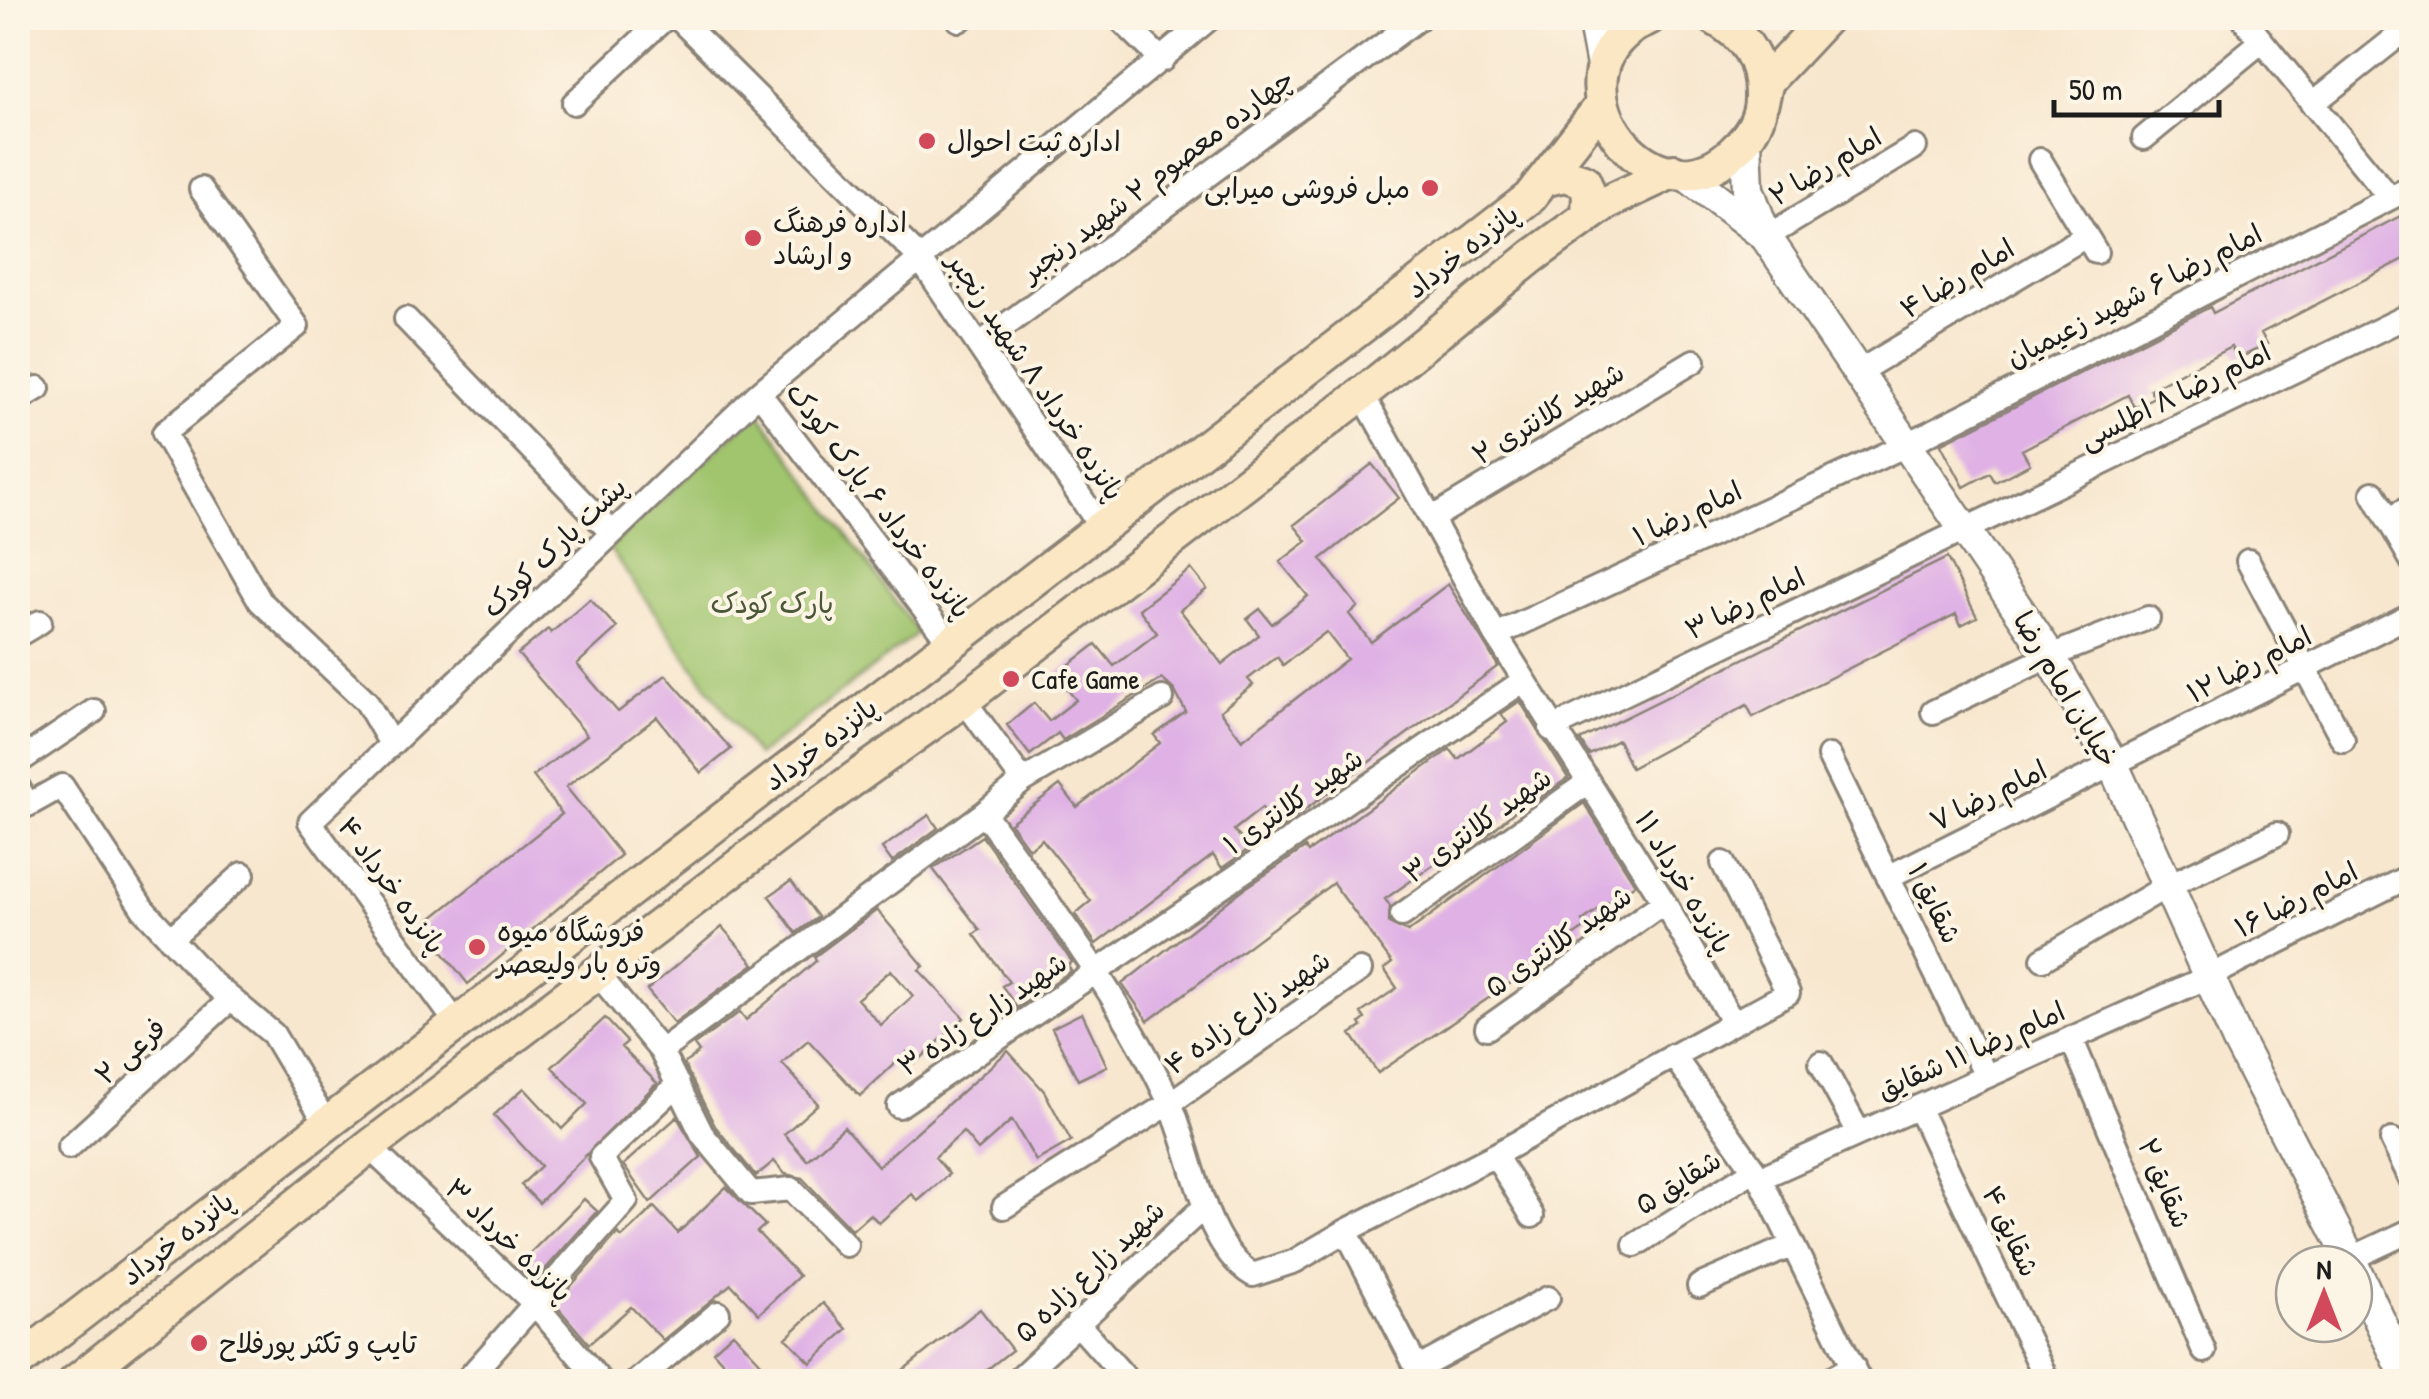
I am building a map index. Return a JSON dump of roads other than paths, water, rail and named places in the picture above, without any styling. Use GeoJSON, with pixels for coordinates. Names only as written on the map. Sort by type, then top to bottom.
{"type":"FeatureCollection","features":[{"type":"Feature","properties":{"kind":"main road"},"geometry":{"type":"LineString","coordinates":[[1648,18],[1626,32],[1603,71],[1602,106],[1611,132],[1630,154],[1654,168],[1678,172]]}},
{"type":"Feature","properties":{"kind":"main road"},"geometry":{"type":"LineString","coordinates":[[1714,18],[1734,30],[1752,52],[1762,78],[1761,106]]}},
{"type":"Feature","properties":{"kind":"main road"},"geometry":{"type":"LineString","coordinates":[[1746,140],[1768,81],[1826,18]]}},
{"type":"Feature","properties":{"kind":"main road","name":"پانزده خرداد"},"geometry":{"type":"LineString","coordinates":[[18,1362],[1528,198],[1602,106]]}},
{"type":"Feature","properties":{"kind":"main road","name":"پانزده خرداد"},"geometry":{"type":"LineString","coordinates":[[74,1382],[369,1148],[818,804],[964,700],[1588,215],[1678,172],[1706,168],[1728,157],[1746,140]]}},
{"type":"Feature","properties":{"kind":"main road"},"geometry":{"type":"LineString","coordinates":[[1543,180],[1565,175],[1584,181],[1589,194],[1588,215]]}},
{"type":"Feature","properties":{"kind":"street"},"geometry":{"type":"LineString","coordinates":[[574,103],[664,18]]}},
{"type":"Feature","properties":{"kind":"street","name":"پانزده خرداد ۸ شهید رنجبر"},"geometry":{"type":"LineString","coordinates":[[678,18],[920,256],[1102,529]]}},
{"type":"Feature","properties":{"kind":"street"},"geometry":{"type":"LineString","coordinates":[[1119,18],[1162,60]]}},
{"type":"Feature","properties":{"kind":"street","name":"پشت پارک کودک"},"geometry":{"type":"LineString","coordinates":[[390,744],[759,393],[1210,18]]}},
{"type":"Feature","properties":{"kind":"street","name":"چهارده معصوم ۲ شهید رنجبر"},"geometry":{"type":"LineString","coordinates":[[979,345],[1419,18]]}},
{"type":"Feature","properties":{"kind":"street"},"geometry":{"type":"LineString","coordinates":[[1593,18],[1603,71]]}},
{"type":"Feature","properties":{"kind":"street"},"geometry":{"type":"LineString","coordinates":[[2243,18],[2312,104],[2401,193]]}},
{"type":"Feature","properties":{"kind":"street"},"geometry":{"type":"LineString","coordinates":[[2312,104],[2412,25]]}},
{"type":"Feature","properties":{"kind":"street"},"geometry":{"type":"LineString","coordinates":[[2144,138],[2262,41]]}},
{"type":"Feature","properties":{"kind":"street","name":"خیابان امام رضا"},"geometry":{"type":"LineString","coordinates":[[1746,140],[1748,189],[1766,237],[1904,446],[2050,656],[2114,767],[2208,977],[2342,1244]]}},
{"type":"Feature","properties":{"kind":"street","name":"امام رضا ۲"},"geometry":{"type":"LineString","coordinates":[[1766,237],[1914,147]]}},
{"type":"Feature","properties":{"kind":"street","name":"امام رضا ۴"},"geometry":{"type":"LineString","coordinates":[[1858,372],[2091,244],[2040,160]]}},
{"type":"Feature","properties":{"kind":"street"},"geometry":{"type":"LineString","coordinates":[[1678,172],[1766,237]]}},
{"type":"Feature","properties":{"kind":"street"},"geometry":{"type":"LineString","coordinates":[[201,189],[297,326],[164,434],[260,601],[366,702],[390,744]]}},
{"type":"Feature","properties":{"kind":"street","name":"امام رضا ۶ شهید زعیمیان"},"geometry":{"type":"LineString","coordinates":[[1904,446],[2401,193]]}},
{"type":"Feature","properties":{"kind":"street","name":"امام رضا ۸ اطلسی"},"geometry":{"type":"LineString","coordinates":[[1964,530],[2412,314]]}},
{"type":"Feature","properties":{"kind":"street"},"geometry":{"type":"LineString","coordinates":[[406,319],[612,533]]}},
{"type":"Feature","properties":{"kind":"street","name":"شهید کلانتری ۲"},"geometry":{"type":"LineString","coordinates":[[1434,517],[1694,362]]}},
{"type":"Feature","properties":{"kind":"street"},"geometry":{"type":"LineString","coordinates":[[18,400],[38,388]]}},
{"type":"Feature","properties":{"kind":"street","name":"پانزده خرداد ۶ پارک کودک"},"geometry":{"type":"LineString","coordinates":[[759,393],[951,644]]}},
{"type":"Feature","properties":{"kind":"street","name":"پانزده خرداد ۱۱"},"geometry":{"type":"LineString","coordinates":[[1362,394],[1551,729],[1664,902],[1733,1024]]}},
{"type":"Feature","properties":{"kind":"street","name":"امام رضا ۱"},"geometry":{"type":"LineString","coordinates":[[1496,635],[1904,446]]}},
{"type":"Feature","properties":{"kind":"street"},"geometry":{"type":"LineString","coordinates":[[2374,493],[2412,562]]}},
{"type":"Feature","properties":{"kind":"street"},"geometry":{"type":"LineString","coordinates":[[2388,520],[2412,506]]}},
{"type":"Feature","properties":{"kind":"street","name":"امام رضا ۳"},"geometry":{"type":"LineString","coordinates":[[1551,729],[1964,530]]}},
{"type":"Feature","properties":{"kind":"street"},"geometry":{"type":"LineString","coordinates":[[2248,561],[2343,740]]}},
{"type":"Feature","properties":{"kind":"street","name":"امام رضا ۱۲"},"geometry":{"type":"LineString","coordinates":[[2114,767],[2412,614]]}},
{"type":"Feature","properties":{"kind":"street"},"geometry":{"type":"LineString","coordinates":[[1933,712],[2050,656],[2148,618]]}},
{"type":"Feature","properties":{"kind":"street"},"geometry":{"type":"LineString","coordinates":[[18,635],[40,622]]}},
{"type":"Feature","properties":{"kind":"street","name":"شهید کلانتری ۱"},"geometry":{"type":"LineString","coordinates":[[1098,971],[1523,681]]}},
{"type":"Feature","properties":{"kind":"street"},"geometry":{"type":"LineString","coordinates":[[661,1051],[1023,782],[1162,698]]}},
{"type":"Feature","properties":{"kind":"street"},"geometry":{"type":"LineString","coordinates":[[964,700],[1023,782]]}},
{"type":"Feature","properties":{"kind":"street"},"geometry":{"type":"LineString","coordinates":[[18,762],[94,711]]}},
{"type":"Feature","properties":{"kind":"street","name":"پانزده خرداد ۴"},"geometry":{"type":"LineString","coordinates":[[390,744],[310,822],[456,1024]]}},
{"type":"Feature","properties":{"kind":"street","name":"شقایق ۱"},"geometry":{"type":"LineString","coordinates":[[1829,756],[1986,1076]]}},
{"type":"Feature","properties":{"kind":"street","name":"امام رضا ۷"},"geometry":{"type":"LineString","coordinates":[[1888,877],[2114,767]]}},
{"type":"Feature","properties":{"kind":"street","name":"شهید کلانتری ۳"},"geometry":{"type":"LineString","coordinates":[[1402,915],[1586,783]]}},
{"type":"Feature","properties":{"kind":"street"},"geometry":{"type":"LineString","coordinates":[[21,801],[62,786],[143,909],[231,999],[273,1034],[326,1123]]}},
{"type":"Feature","properties":{"kind":"street"},"geometry":{"type":"LineString","coordinates":[[984,813],[1098,971],[1170,1103],[1205,1206],[1234,1264],[1253,1275],[1295,1261],[1495,1156],[1788,993],[1724,863]]}},
{"type":"Feature","properties":{"kind":"street"},"geometry":{"type":"LineString","coordinates":[[2042,959],[2167,886],[2277,834]]}},
{"type":"Feature","properties":{"kind":"street"},"geometry":{"type":"LineString","coordinates":[[170,939],[243,874]]}},
{"type":"Feature","properties":{"kind":"street","name":"امام رضا ۱۶"},"geometry":{"type":"LineString","coordinates":[[2208,977],[2412,875]]}},
{"type":"Feature","properties":{"kind":"street","name":"شهید کلانتری ۵"},"geometry":{"type":"LineString","coordinates":[[1487,1028],[1664,902]]}},
{"type":"Feature","properties":{"kind":"street","name":"شهید زارع زاده ۴"},"geometry":{"type":"LineString","coordinates":[[1004,1207],[1170,1103],[1360,970]]}},
{"type":"Feature","properties":{"kind":"street","name":"شهید زارع زاده ۳"},"geometry":{"type":"LineString","coordinates":[[899,1106],[1098,971]]}},
{"type":"Feature","properties":{"kind":"street"},"geometry":{"type":"LineString","coordinates":[[598,974],[661,1051],[702,1134],[751,1193],[790,1189],[846,1244]]}},
{"type":"Feature","properties":{"kind":"street","name":"امام رضا ۱۱ شقایق"},"geometry":{"type":"LineString","coordinates":[[1757,1174],[1918,1107],[2208,977]]}},
{"type":"Feature","properties":{"kind":"street","name":"فرعی ۲"},"geometry":{"type":"LineString","coordinates":[[69,1147],[231,999]]}},
{"type":"Feature","properties":{"kind":"street","name":"شقایق ۲"},"geometry":{"type":"LineString","coordinates":[[2070,1038],[2204,1351]]}},
{"type":"Feature","properties":{"kind":"street"},"geometry":{"type":"LineString","coordinates":[[1673,1055],[1757,1174],[1857,1374],[1825,1382]]}},
{"type":"Feature","properties":{"kind":"street"},"geometry":{"type":"LineString","coordinates":[[1821,1063],[1858,1133]]}},
{"type":"Feature","properties":{"kind":"street"},"geometry":{"type":"LineString","coordinates":[[465,1382],[626,1201],[601,1156],[678,1084]]}},
{"type":"Feature","properties":{"kind":"street","name":"شقایق ۴"},"geometry":{"type":"LineString","coordinates":[[1918,1107],[2048,1382]]}},
{"type":"Feature","properties":{"kind":"street"},"geometry":{"type":"LineString","coordinates":[[2392,1140],[2412,1182]]}},
{"type":"Feature","properties":{"kind":"street","name":"پانزده خرداد ۳"},"geometry":{"type":"LineString","coordinates":[[369,1148],[535,1304],[602,1382]]}},
{"type":"Feature","properties":{"kind":"street"},"geometry":{"type":"LineString","coordinates":[[1495,1156],[1532,1216]]}},
{"type":"Feature","properties":{"kind":"street","name":"شقایق ۵"},"geometry":{"type":"LineString","coordinates":[[1635,1244],[1757,1174]]}},
{"type":"Feature","properties":{"kind":"street","name":"شهید زارع زاده ۵"},"geometry":{"type":"LineString","coordinates":[[1014,1382],[1205,1206]]}},
{"type":"Feature","properties":{"kind":"street"},"geometry":{"type":"LineString","coordinates":[[2374,1252],[2412,1230]]}},
{"type":"Feature","properties":{"kind":"street"},"geometry":{"type":"LineString","coordinates":[[1346,1231],[1420,1375],[1548,1298]]}},
{"type":"Feature","properties":{"kind":"street"},"geometry":{"type":"LineString","coordinates":[[1699,1286],[1792,1244]]}},
{"type":"Feature","properties":{"kind":"street"},"geometry":{"type":"LineString","coordinates":[[636,1382],[718,1313]]}},
{"type":"Feature","properties":{"kind":"street","name":"خیابان امام رضا"},"geometry":{"type":"LineString","coordinates":[[2374,1313],[2404,1380]]}},
{"type":"Feature","properties":{"kind":"street"},"geometry":{"type":"LineString","coordinates":[[1076,1323],[1123,1376]]}},
{"type":"Feature","properties":{"kind":"place","name":"اداره ثبت احوال"},"geometry":{"type":"Point","coordinates":[927,141]}},
{"type":"Feature","properties":{"kind":"place","name":"مبل فروشی میرابی"},"geometry":{"type":"Point","coordinates":[1430,188]}},
{"type":"Feature","properties":{"kind":"place","name":"اداره فرهنگ و ارشاد"},"geometry":{"type":"Point","coordinates":[753,238]}},
{"type":"Feature","properties":{"kind":"place","name":"Cafe Game"},"geometry":{"type":"Point","coordinates":[1011,679]}},
{"type":"Feature","properties":{"kind":"place","name":"فروشگاه میوه وتره بار ولیعصر"},"geometry":{"type":"Point","coordinates":[477,947]}},
{"type":"Feature","properties":{"kind":"place","name":"تایپ و تکثر پورفلاح"},"geometry":{"type":"Point","coordinates":[199,1343]}},
{"type":"Feature","properties":{"kind":"park label","name":"پارک کودک"},"geometry":{"type":"Point","coordinates":[772,603]}}]}
